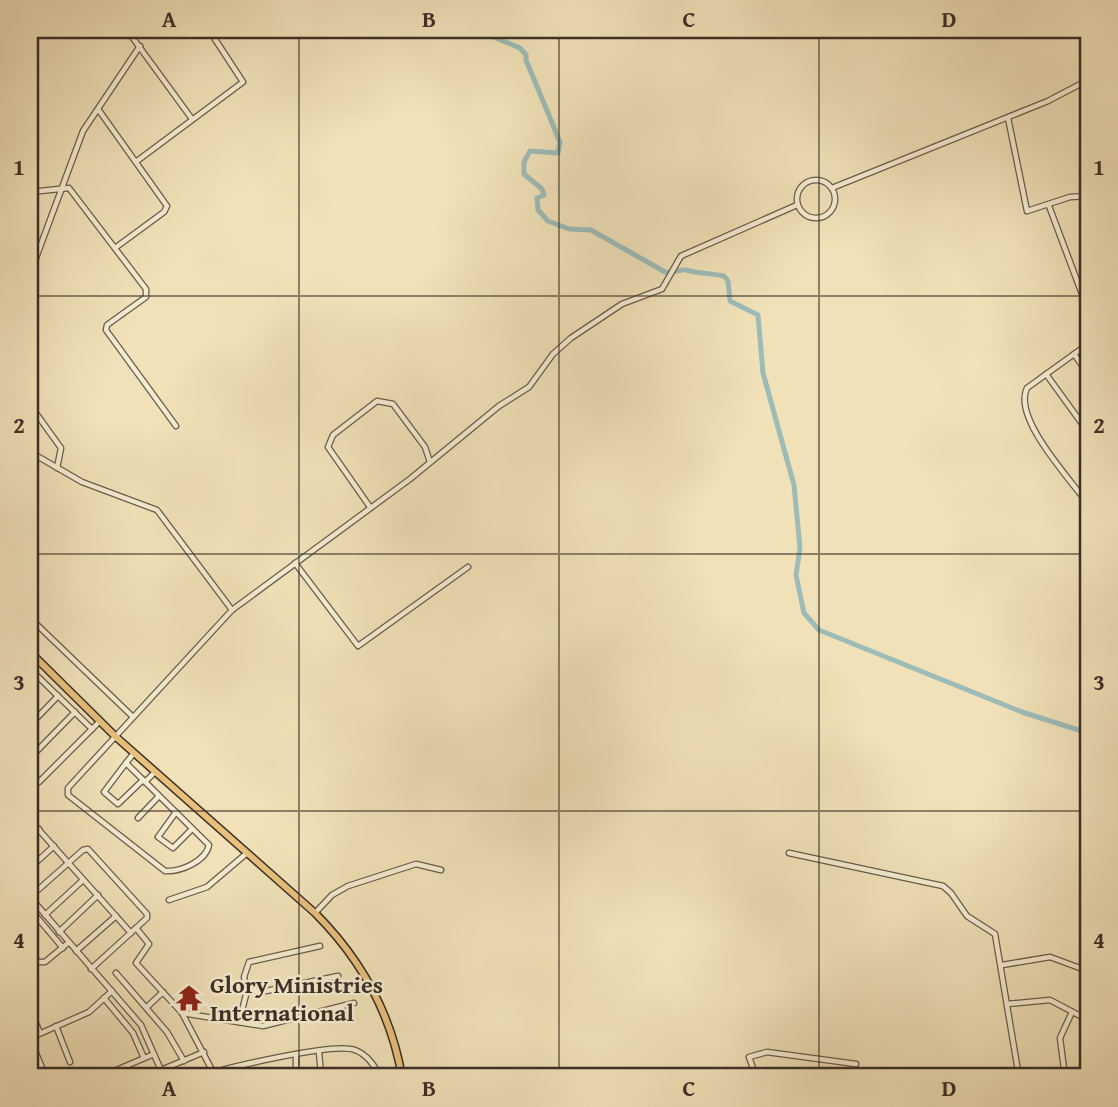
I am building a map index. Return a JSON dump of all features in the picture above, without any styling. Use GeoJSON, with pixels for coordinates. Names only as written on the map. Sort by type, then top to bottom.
{"type":"FeatureCollection","features":[{"type":"Feature","properties":{"kind":"main road"},"geometry":{"type":"LineString","coordinates":[[30,652],[116,737],[315,913],[344,942],[374,991],[393,1033],[402,1077]]}},
{"type":"Feature","properties":{"kind":"street"},"geometry":{"type":"LineString","coordinates":[[127,30],[192,119]]}},
{"type":"Feature","properties":{"kind":"street"},"geometry":{"type":"LineString","coordinates":[[137,161],[243,80],[209,30]]}},
{"type":"Feature","properties":{"kind":"street"},"geometry":{"type":"LineString","coordinates":[[30,274],[83,131],[140,46]]}},
{"type":"Feature","properties":{"kind":"street"},"geometry":{"type":"LineString","coordinates":[[832,188],[1048,102],[1088,80]]}},
{"type":"Feature","properties":{"kind":"street"},"geometry":{"type":"LineString","coordinates":[[98,109],[137,161],[167,208],[115,248]]}},
{"type":"Feature","properties":{"kind":"street"},"geometry":{"type":"LineString","coordinates":[[1008,118],[1020,173],[1023,205],[1027,211],[1070,197],[1088,196]]}},
{"type":"Feature","properties":{"kind":"street"},"geometry":{"type":"LineString","coordinates":[[821,180],[832,188],[834,205],[821,217],[811,218],[797,205],[796,197],[805,183],[821,180]]}},
{"type":"Feature","properties":{"kind":"street"},"geometry":{"type":"LineString","coordinates":[[30,192],[69,188],[147,292],[146,297],[107,325],[106,330],[176,426]]}},
{"type":"Feature","properties":{"kind":"street"},"geometry":{"type":"LineString","coordinates":[[126,763],[207,842],[207,851],[194,862],[167,871],[130,846],[68,795],[68,788],[232,610],[430,463],[499,406],[529,387],[553,354],[571,338],[622,304],[662,289],[669,272],[681,256],[797,205]]}},
{"type":"Feature","properties":{"kind":"street"},"geometry":{"type":"LineString","coordinates":[[1049,206],[1088,310]]}},
{"type":"Feature","properties":{"kind":"street"},"geometry":{"type":"LineString","coordinates":[[1088,344],[1025,390],[1026,414],[1088,504]]}},
{"type":"Feature","properties":{"kind":"street"},"geometry":{"type":"LineString","coordinates":[[1074,354],[1088,373]]}},
{"type":"Feature","properties":{"kind":"street"},"geometry":{"type":"LineString","coordinates":[[1046,374],[1088,432]]}},
{"type":"Feature","properties":{"kind":"street"},"geometry":{"type":"LineString","coordinates":[[370,508],[328,447],[333,435],[377,401],[393,404],[425,447],[430,463]]}},
{"type":"Feature","properties":{"kind":"street"},"geometry":{"type":"LineString","coordinates":[[30,405],[61,448],[57,468]]}},
{"type":"Feature","properties":{"kind":"street"},"geometry":{"type":"LineString","coordinates":[[30,452],[82,482],[157,510],[232,610]]}},
{"type":"Feature","properties":{"kind":"street"},"geometry":{"type":"LineString","coordinates":[[295,563],[358,646],[468,567]]}},
{"type":"Feature","properties":{"kind":"street"},"geometry":{"type":"LineString","coordinates":[[30,618],[132,716]]}},
{"type":"Feature","properties":{"kind":"street"},"geometry":{"type":"LineString","coordinates":[[30,669],[92,729]]}},
{"type":"Feature","properties":{"kind":"street"},"geometry":{"type":"LineString","coordinates":[[30,724],[60,698],[70,693]]}},
{"type":"Feature","properties":{"kind":"street"},"geometry":{"type":"LineString","coordinates":[[30,758],[75,712]]}},
{"type":"Feature","properties":{"kind":"street"},"geometry":{"type":"LineString","coordinates":[[30,784],[37,784],[100,721]]}},
{"type":"Feature","properties":{"kind":"street"},"geometry":{"type":"LineString","coordinates":[[134,753],[103,789],[110,798],[119,804],[155,772]]}},
{"type":"Feature","properties":{"kind":"street"},"geometry":{"type":"LineString","coordinates":[[138,818],[159,796]]}},
{"type":"Feature","properties":{"kind":"street"},"geometry":{"type":"LineString","coordinates":[[176,812],[158,837],[173,848],[192,828]]}},
{"type":"Feature","properties":{"kind":"street"},"geometry":{"type":"LineString","coordinates":[[30,820],[131,933]]}},
{"type":"Feature","properties":{"kind":"street"},"geometry":{"type":"LineString","coordinates":[[30,838],[39,829]]}},
{"type":"Feature","properties":{"kind":"street"},"geometry":{"type":"LineString","coordinates":[[30,868],[54,846]]}},
{"type":"Feature","properties":{"kind":"street"},"geometry":{"type":"LineString","coordinates":[[91,968],[131,933],[147,914],[90,850],[83,850],[30,897],[68,943],[141,1025],[164,1077]]}},
{"type":"Feature","properties":{"kind":"street"},"geometry":{"type":"LineString","coordinates":[[169,900],[207,887],[248,853]]}},
{"type":"Feature","properties":{"kind":"street"},"geometry":{"type":"LineString","coordinates":[[789,853],[943,886],[967,916],[995,934],[1019,1077]]}},
{"type":"Feature","properties":{"kind":"street"},"geometry":{"type":"LineString","coordinates":[[315,913],[336,892],[348,886],[416,864],[441,870]]}},
{"type":"Feature","properties":{"kind":"street"},"geometry":{"type":"LineString","coordinates":[[45,915],[83,880]]}},
{"type":"Feature","properties":{"kind":"street"},"geometry":{"type":"LineString","coordinates":[[59,932],[98,895]]}},
{"type":"Feature","properties":{"kind":"street"},"geometry":{"type":"LineString","coordinates":[[30,909],[63,948]]}},
{"type":"Feature","properties":{"kind":"street"},"geometry":{"type":"LineString","coordinates":[[76,951],[116,916]]}},
{"type":"Feature","properties":{"kind":"street"},"geometry":{"type":"LineString","coordinates":[[136,928],[149,944],[136,963],[182,1013],[213,1072]]}},
{"type":"Feature","properties":{"kind":"street"},"geometry":{"type":"LineString","coordinates":[[30,952],[41,963],[68,943]]}},
{"type":"Feature","properties":{"kind":"street"},"geometry":{"type":"LineString","coordinates":[[239,1022],[247,991],[244,976],[249,962],[320,946]]}},
{"type":"Feature","properties":{"kind":"street"},"geometry":{"type":"LineString","coordinates":[[1002,965],[1050,957],[1088,971]]}},
{"type":"Feature","properties":{"kind":"street"},"geometry":{"type":"LineString","coordinates":[[116,973],[167,1032],[184,1061]]}},
{"type":"Feature","properties":{"kind":"street"},"geometry":{"type":"LineString","coordinates":[[247,991],[266,991],[338,976]]}},
{"type":"Feature","properties":{"kind":"street"},"geometry":{"type":"LineString","coordinates":[[43,1070],[30,1038],[89,1012],[112,991]]}},
{"type":"Feature","properties":{"kind":"street"},"geometry":{"type":"LineString","coordinates":[[147,1007],[163,992]]}},
{"type":"Feature","properties":{"kind":"street"},"geometry":{"type":"LineString","coordinates":[[104,998],[133,1033],[144,1058]]}},
{"type":"Feature","properties":{"kind":"street"},"geometry":{"type":"LineString","coordinates":[[1007,1004],[1046,1000],[1088,1020]]}},
{"type":"Feature","properties":{"kind":"street"},"geometry":{"type":"LineString","coordinates":[[182,1013],[263,1026],[354,1003]]}},
{"type":"Feature","properties":{"kind":"street"},"geometry":{"type":"LineString","coordinates":[[30,1009],[40,1033]]}},
{"type":"Feature","properties":{"kind":"street"},"geometry":{"type":"LineString","coordinates":[[1065,1077],[1060,1038],[1072,1012]]}},
{"type":"Feature","properties":{"kind":"street"},"geometry":{"type":"LineString","coordinates":[[56,1026],[70,1062]]}},
{"type":"Feature","properties":{"kind":"street"},"geometry":{"type":"LineString","coordinates":[[201,1077],[222,1069],[296,1054],[354,1049],[371,1061],[379,1077]]}},
{"type":"Feature","properties":{"kind":"street"},"geometry":{"type":"LineString","coordinates":[[161,1070],[204,1052]]}},
{"type":"Feature","properties":{"kind":"street"},"geometry":{"type":"LineString","coordinates":[[319,1052],[321,1075],[345,1073],[356,1077]]}},
{"type":"Feature","properties":{"kind":"street"},"geometry":{"type":"LineString","coordinates":[[756,1077],[748,1058],[767,1052],[856,1064]]}},
{"type":"Feature","properties":{"kind":"street"},"geometry":{"type":"LineString","coordinates":[[100,1077],[154,1054]]}},
{"type":"Feature","properties":{"kind":"street"},"geometry":{"type":"LineString","coordinates":[[296,1054],[296,1077]]}},
{"type":"Feature","properties":{"kind":"street"},"geometry":{"type":"LineString","coordinates":[[222,1069],[225,1077]]}},
{"type":"Feature","properties":{"kind":"waterway"},"geometry":{"type":"LineString","coordinates":[[488,30],[491,36],[520,48],[526,55],[560,142],[558,153],[530,151],[524,162],[524,174],[542,189],[544,195],[537,198],[538,210],[548,221],[569,229],[591,230],[665,272],[684,270],[724,276],[728,281],[730,301],[758,315],[763,373],[794,485],[800,548],[796,575],[804,613],[819,630],[1022,712],[1088,733]]}},
{"type":"Feature","properties":{"kind":"place","name":"Glory Ministries International"},"geometry":{"type":"Point","coordinates":[189,998]}}]}
